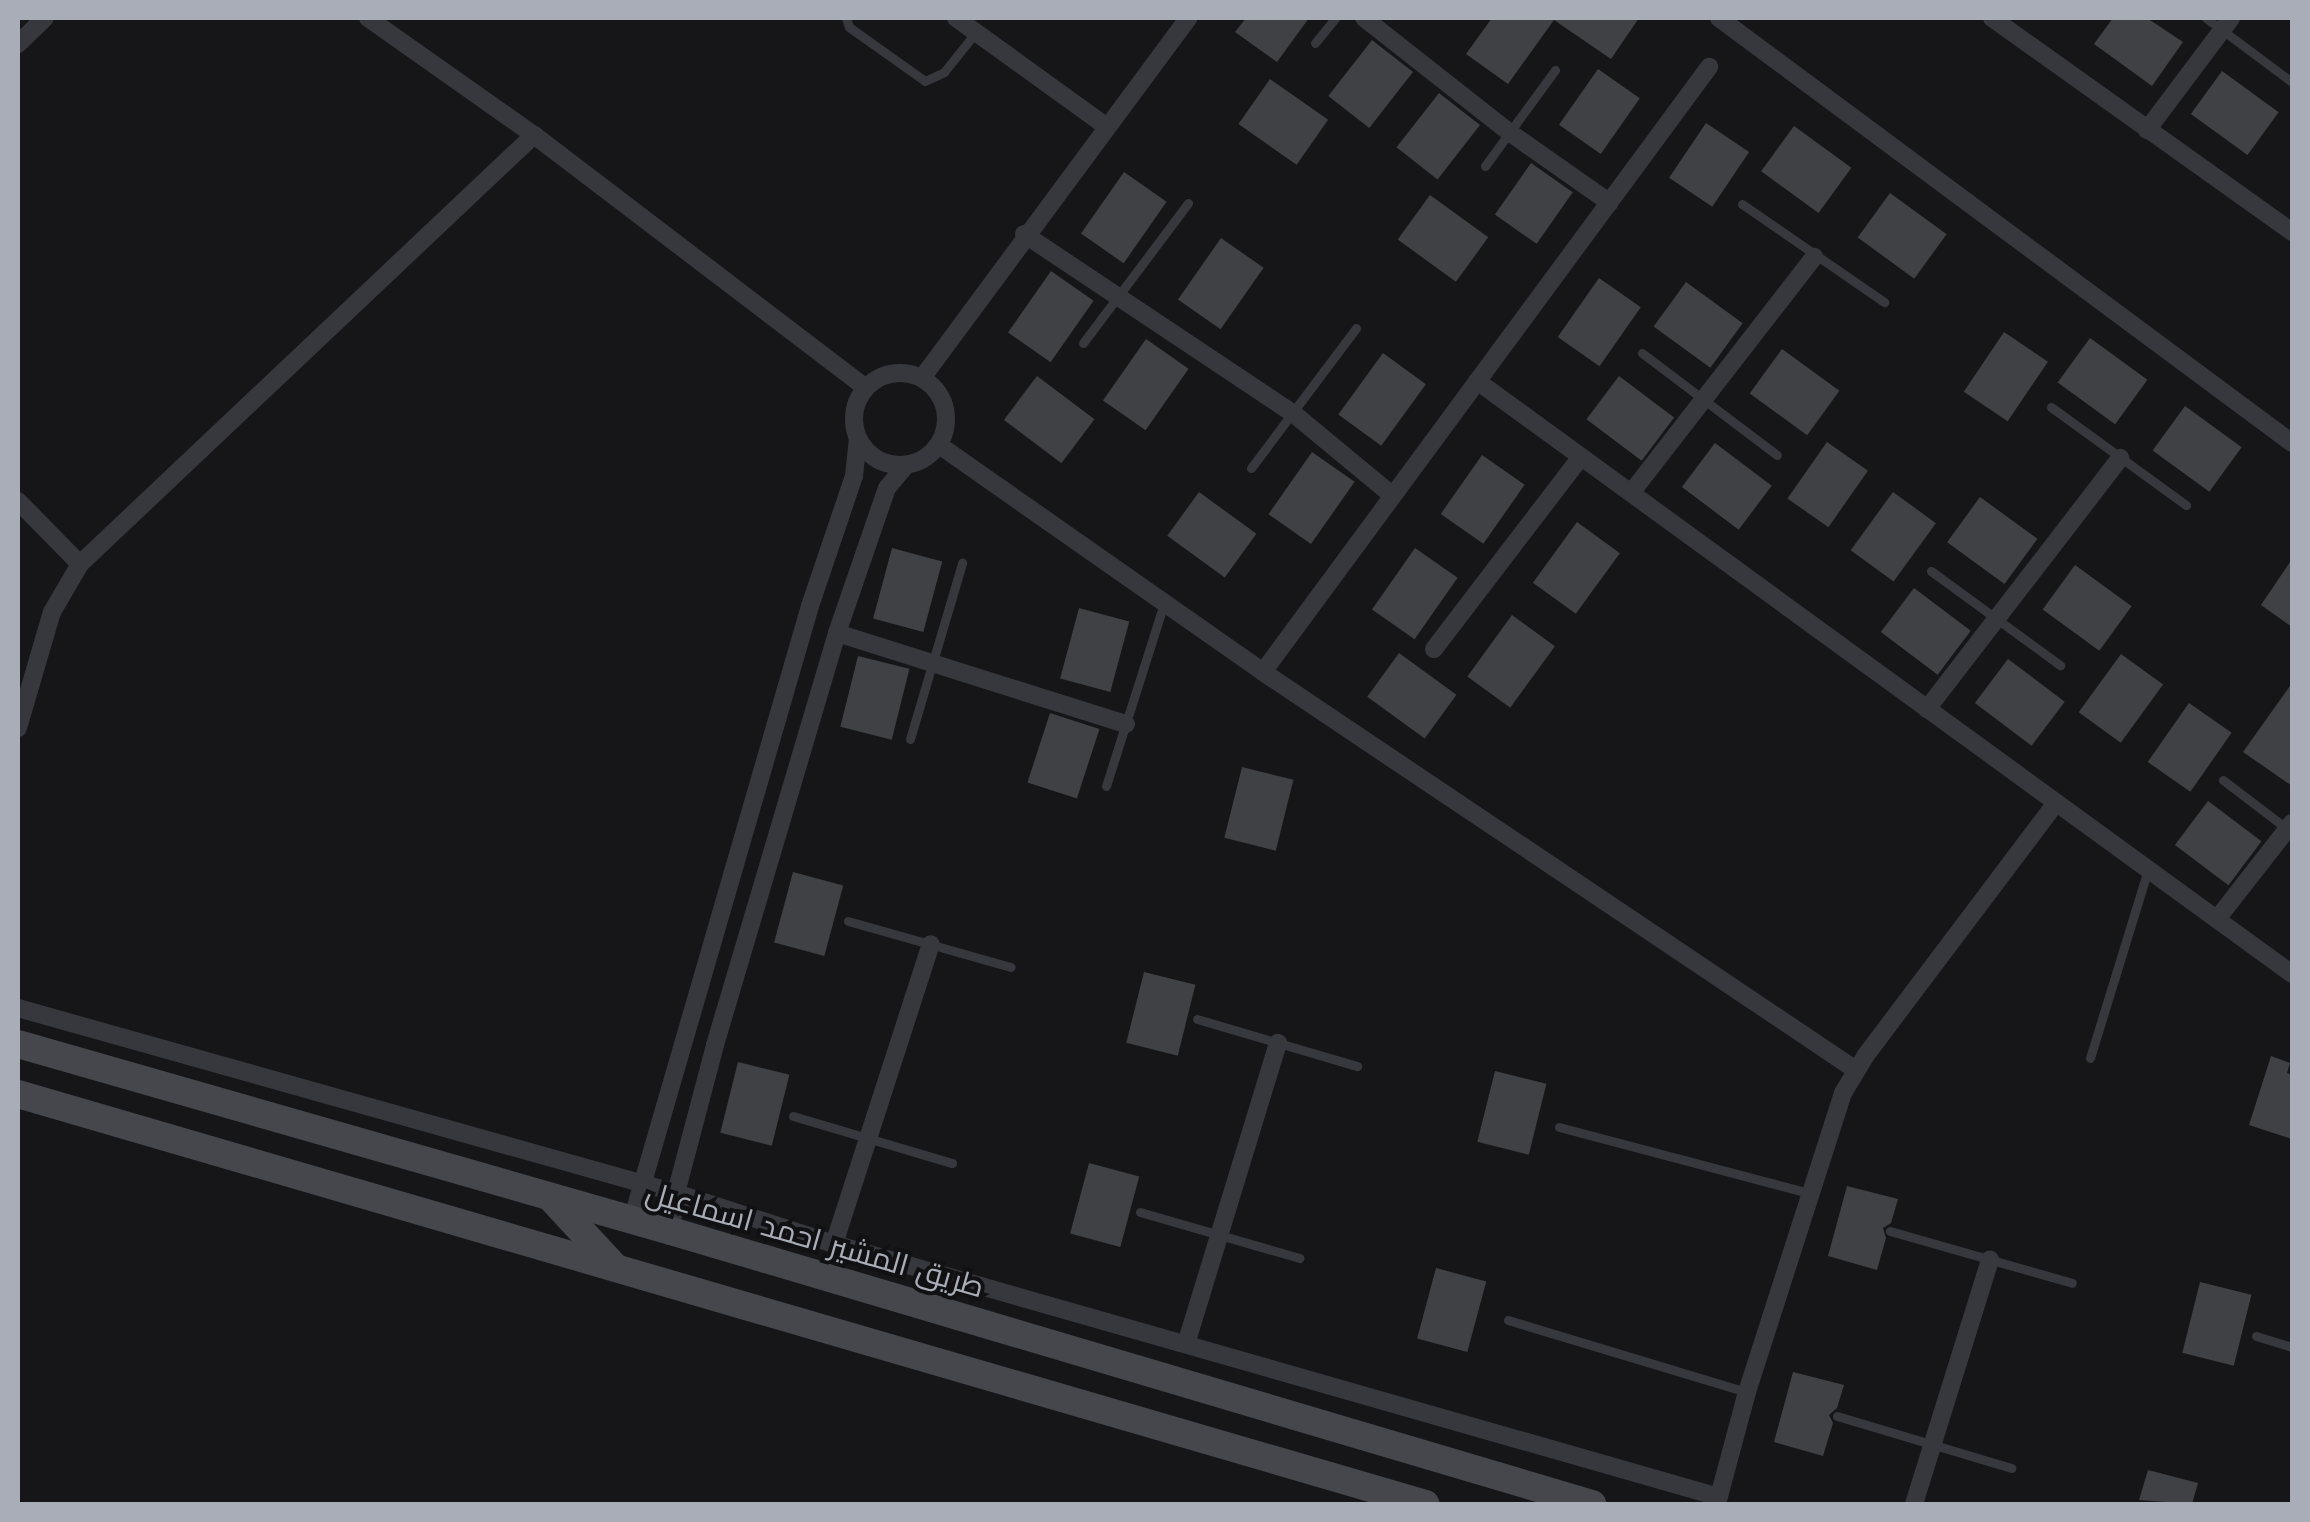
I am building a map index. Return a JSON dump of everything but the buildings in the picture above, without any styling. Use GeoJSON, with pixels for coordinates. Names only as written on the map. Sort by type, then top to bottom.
{"type":"FeatureCollection","features":[{"type":"Feature","properties":{"kind":"street"},"geometry":{"type":"LineString","coordinates":[[18,44],[45,18]]}},
{"type":"Feature","properties":{"kind":"street"},"geometry":{"type":"LineString","coordinates":[[368,18],[534,135],[865,387]]}},
{"type":"Feature","properties":{"kind":"street"},"geometry":{"type":"LineString","coordinates":[[956,18],[1106,126]]}},
{"type":"Feature","properties":{"kind":"street"},"geometry":{"type":"LineString","coordinates":[[922,378],[1024,234],[1188,18]]}},
{"type":"Feature","properties":{"kind":"street"},"geometry":{"type":"LineString","coordinates":[[1364,18],[1510,132],[1610,203]]}},
{"type":"Feature","properties":{"kind":"street"},"geometry":{"type":"LineString","coordinates":[[1718,18],[2292,443]]}},
{"type":"Feature","properties":{"kind":"street"},"geometry":{"type":"LineString","coordinates":[[1992,18],[2292,232]]}},
{"type":"Feature","properties":{"kind":"street"},"geometry":{"type":"LineString","coordinates":[[2147,130],[2220,21]]}},
{"type":"Feature","properties":{"kind":"street"},"geometry":{"type":"LineString","coordinates":[[1263,672],[1709,67]]}},
{"type":"Feature","properties":{"kind":"street"},"geometry":{"type":"LineString","coordinates":[[18,728],[52,612],[80,564],[534,135]]}},
{"type":"Feature","properties":{"kind":"street"},"geometry":{"type":"LineString","coordinates":[[1024,234],[1294,414],[1392,495]]}},
{"type":"Feature","properties":{"kind":"street"},"geometry":{"type":"LineString","coordinates":[[1631,493],[1814,257]]}},
{"type":"Feature","properties":{"kind":"street"},"geometry":{"type":"LineString","coordinates":[[902,372],[922,378],[937,390],[946,408],[946,428],[938,445],[924,458],[906,465],[887,464],[870,454],[858,438],[853,421],[865,387],[882,376],[902,372]]}},
{"type":"Feature","properties":{"kind":"street"},"geometry":{"type":"LineString","coordinates":[[1477,381],[2292,974]]}},
{"type":"Feature","properties":{"kind":"street"},"geometry":{"type":"LineString","coordinates":[[632,1220],[810,606],[854,476],[858,438]]}},
{"type":"Feature","properties":{"kind":"street"},"geometry":{"type":"LineString","coordinates":[[938,445],[1263,672],[1856,1070]]}},
{"type":"Feature","properties":{"kind":"street"},"geometry":{"type":"LineString","coordinates":[[1434,650],[1582,458]]}},
{"type":"Feature","properties":{"kind":"street"},"geometry":{"type":"LineString","coordinates":[[1927,709],[2120,458]]}},
{"type":"Feature","properties":{"kind":"street"},"geometry":{"type":"LineString","coordinates":[[672,1231],[676,1193],[715,1045],[837,633],[886,488],[906,465]]}},
{"type":"Feature","properties":{"kind":"street"},"geometry":{"type":"LineString","coordinates":[[18,501],[80,564]]}},
{"type":"Feature","properties":{"kind":"street"},"geometry":{"type":"LineString","coordinates":[[837,633],[1126,724]]}},
{"type":"Feature","properties":{"kind":"street"},"geometry":{"type":"LineString","coordinates":[[18,1008],[676,1193],[834,1244],[1718,1501],[1747,1392],[1843,1093],[1856,1070],[2056,802]]}},
{"type":"Feature","properties":{"kind":"street"},"geometry":{"type":"LineString","coordinates":[[2217,920],[2291,828]]}},
{"type":"Feature","properties":{"kind":"street"},"geometry":{"type":"LineString","coordinates":[[834,1244],[931,944]]}},
{"type":"Feature","properties":{"kind":"street"},"geometry":{"type":"LineString","coordinates":[[1186,1344],[1278,1042]]}},
{"type":"Feature","properties":{"kind":"street","name":"طريق المشير احمد اسماعيل"},"geometry":{"type":"LineString","coordinates":[[18,1044],[672,1231],[1592,1504]]}},
{"type":"Feature","properties":{"kind":"street"},"geometry":{"type":"LineString","coordinates":[[18,1094],[1426,1504]]}},
{"type":"Feature","properties":{"kind":"street"},"geometry":{"type":"LineString","coordinates":[[550,1196],[615,1267]]}},
{"type":"Feature","properties":{"kind":"street"},"geometry":{"type":"LineString","coordinates":[[1914,1504],[1990,1260]]}},
{"type":"Feature","properties":{"kind":"lane"},"geometry":{"type":"LineString","coordinates":[[846,18],[849,27],[926,81],[944,72],[976,32]]}},
{"type":"Feature","properties":{"kind":"lane"},"geometry":{"type":"LineString","coordinates":[[1314,43],[1335,18]]}},
{"type":"Feature","properties":{"kind":"lane"},"geometry":{"type":"LineString","coordinates":[[2220,21],[2292,82]]}},
{"type":"Feature","properties":{"kind":"lane"},"geometry":{"type":"LineString","coordinates":[[1485,166],[1555,70]]}},
{"type":"Feature","properties":{"kind":"lane"},"geometry":{"type":"LineString","coordinates":[[1082,343],[1119,300],[1188,203]]}},
{"type":"Feature","properties":{"kind":"lane"},"geometry":{"type":"LineString","coordinates":[[1742,204],[1884,302]]}},
{"type":"Feature","properties":{"kind":"lane"},"geometry":{"type":"LineString","coordinates":[[1251,468],[1356,328]]}},
{"type":"Feature","properties":{"kind":"lane"},"geometry":{"type":"LineString","coordinates":[[1642,353],[1777,456]]}},
{"type":"Feature","properties":{"kind":"lane"},"geometry":{"type":"LineString","coordinates":[[2051,407],[2186,505]]}},
{"type":"Feature","properties":{"kind":"lane"},"geometry":{"type":"LineString","coordinates":[[910,738],[962,562]]}},
{"type":"Feature","properties":{"kind":"lane"},"geometry":{"type":"LineString","coordinates":[[1931,571],[2060,665]]}},
{"type":"Feature","properties":{"kind":"lane"},"geometry":{"type":"LineString","coordinates":[[1106,786],[1164,603]]}},
{"type":"Feature","properties":{"kind":"lane"},"geometry":{"type":"LineString","coordinates":[[2223,780],[2291,828]]}},
{"type":"Feature","properties":{"kind":"lane"},"geometry":{"type":"LineString","coordinates":[[2090,1058],[2148,870]]}},
{"type":"Feature","properties":{"kind":"lane"},"geometry":{"type":"LineString","coordinates":[[848,921],[1011,967]]}},
{"type":"Feature","properties":{"kind":"lane"},"geometry":{"type":"LineString","coordinates":[[1197,1018],[1357,1066]]}},
{"type":"Feature","properties":{"kind":"lane"},"geometry":{"type":"LineString","coordinates":[[793,1116],[952,1163]]}},
{"type":"Feature","properties":{"kind":"lane"},"geometry":{"type":"LineString","coordinates":[[1559,1127],[1809,1193]]}},
{"type":"Feature","properties":{"kind":"lane"},"geometry":{"type":"LineString","coordinates":[[1140,1212],[1299,1258]]}},
{"type":"Feature","properties":{"kind":"lane"},"geometry":{"type":"LineString","coordinates":[[1890,1231],[2072,1283]]}},
{"type":"Feature","properties":{"kind":"lane"},"geometry":{"type":"LineString","coordinates":[[1508,1320],[1747,1392]]}},
{"type":"Feature","properties":{"kind":"lane"},"geometry":{"type":"LineString","coordinates":[[2256,1336],[2292,1347]]}},
{"type":"Feature","properties":{"kind":"lane"},"geometry":{"type":"LineString","coordinates":[[1837,1416],[2011,1468]]}}]}
